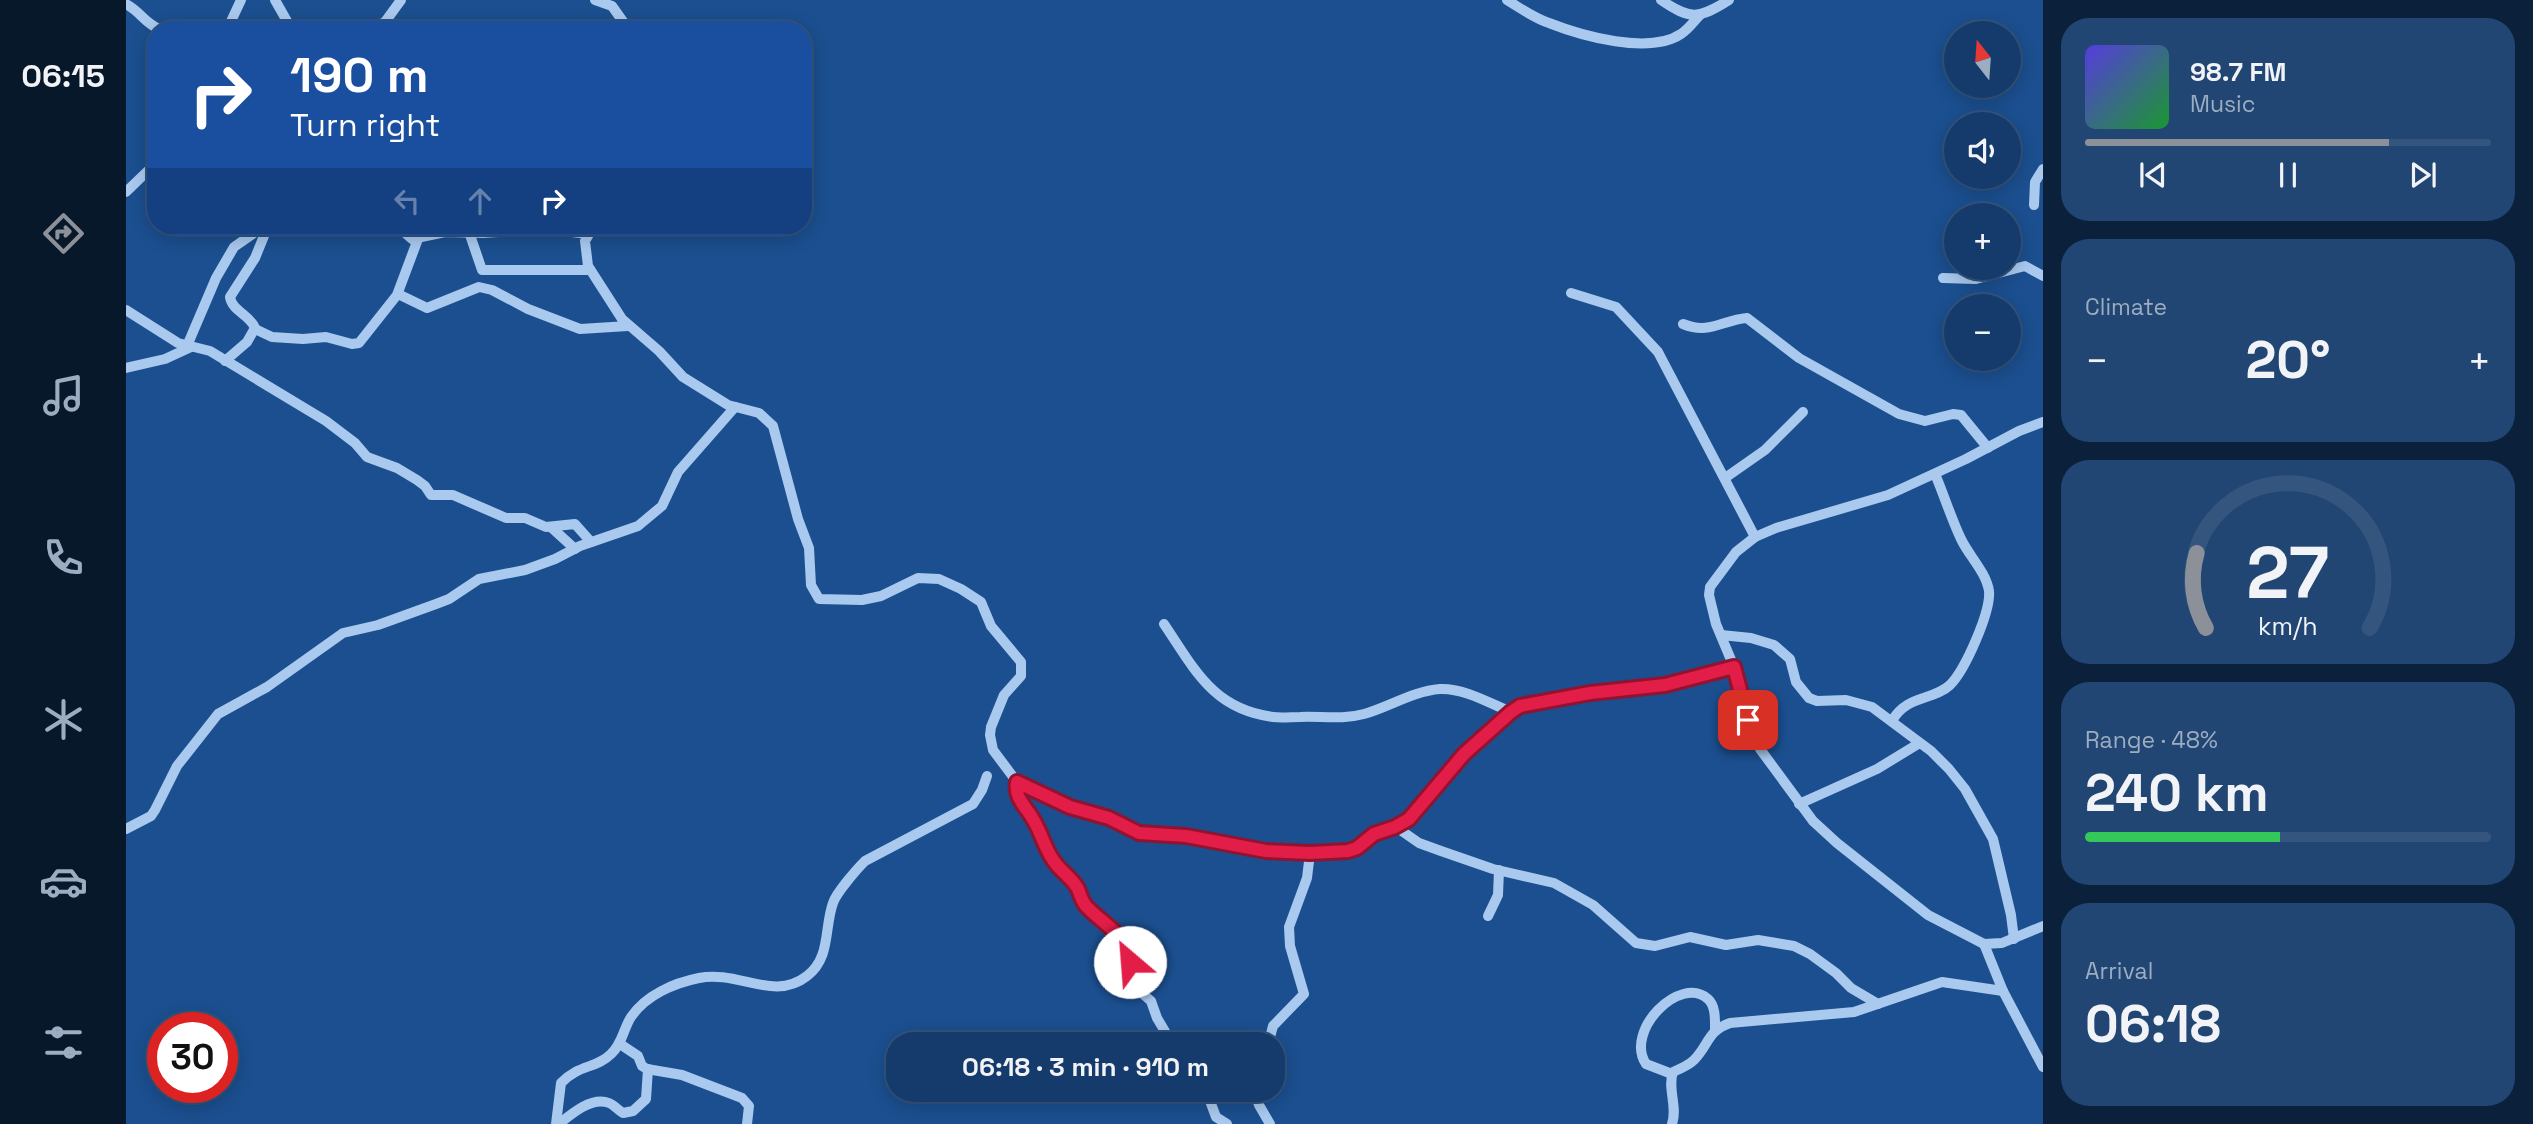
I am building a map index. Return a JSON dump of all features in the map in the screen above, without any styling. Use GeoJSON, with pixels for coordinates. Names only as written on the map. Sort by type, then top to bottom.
{"type":"FeatureCollection","features":[{"type":"Feature","properties":{"kind":"street"},"geometry":{"type":"LineString","coordinates":[[232,21],[241,0]]}},
{"type":"Feature","properties":{"kind":"street"},"geometry":{"type":"LineString","coordinates":[[275,0],[287,21]]}},
{"type":"Feature","properties":{"kind":"street"},"geometry":{"type":"LineString","coordinates":[[386,21],[401,0]]}},
{"type":"Feature","properties":{"kind":"street"},"geometry":{"type":"LineString","coordinates":[[595,0],[612,6],[623,21]]}},
{"type":"Feature","properties":{"kind":"street"},"geometry":{"type":"LineString","coordinates":[[1507,0],[1538,18],[1572,31],[1632,42],[1672,38],[1683,33],[1700,15]]}},
{"type":"Feature","properties":{"kind":"street"},"geometry":{"type":"LineString","coordinates":[[1661,0],[1675,5],[1690,16],[1714,10],[1729,0]]}},
{"type":"Feature","properties":{"kind":"street"},"geometry":{"type":"LineString","coordinates":[[126,4],[147,23]]}},
{"type":"Feature","properties":{"kind":"street"},"geometry":{"type":"LineString","coordinates":[[2034,205],[2035,182],[2043,169]]}},
{"type":"Feature","properties":{"kind":"street"},"geometry":{"type":"LineString","coordinates":[[126,192],[147,172]]}},
{"type":"Feature","properties":{"kind":"street"},"geometry":{"type":"LineString","coordinates":[[126,368],[165,359],[189,346],[216,278],[234,247],[252,235]]}},
{"type":"Feature","properties":{"kind":"street"},"geometry":{"type":"LineString","coordinates":[[263,235],[256,258],[230,297],[231,303],[252,321],[255,329],[272,337],[326,337],[356,344],[398,294],[418,239]]}},
{"type":"Feature","properties":{"kind":"street"},"geometry":{"type":"LineString","coordinates":[[406,235],[418,239],[433,235]]}},
{"type":"Feature","properties":{"kind":"street"},"geometry":{"type":"LineString","coordinates":[[470,235],[482,270],[590,270]]}},
{"type":"Feature","properties":{"kind":"street"},"geometry":{"type":"LineString","coordinates":[[589,235],[585,245],[590,270],[628,326],[659,351],[680,375],[722,402],[759,413],[776,432],[798,519],[809,548],[811,584],[819,599],[862,600],[881,596],[918,578],[929,577],[961,589],[981,602],[991,626],[1021,662],[1022,668],[1021,676],[1001,702],[990,735],[993,750],[1017,782],[1070,807],[1109,818],[1139,833],[1186,836],[1266,851],[1348,851],[1357,848],[1374,834],[1395,827],[1416,813],[1429,793],[1464,754],[1520,706],[1590,693],[1665,685],[1734,667]]}},
{"type":"Feature","properties":{"kind":"street"},"geometry":{"type":"LineString","coordinates":[[1942,278],[1976,279],[2025,267],[2043,276]]}},
{"type":"Feature","properties":{"kind":"street"},"geometry":{"type":"LineString","coordinates":[[398,294],[427,308],[479,287],[492,290],[528,309],[580,329],[628,326]]}},
{"type":"Feature","properties":{"kind":"street"},"geometry":{"type":"LineString","coordinates":[[1571,293],[1616,307],[1653,345],[1755,537]]}},
{"type":"Feature","properties":{"kind":"street"},"geometry":{"type":"LineString","coordinates":[[126,310],[178,344],[210,351],[326,421],[374,461],[397,468],[417,480],[431,495],[453,495],[506,518],[525,517],[542,526],[552,528],[575,524],[591,542]]}},
{"type":"Feature","properties":{"kind":"street"},"geometry":{"type":"LineString","coordinates":[[1683,324],[1697,329],[1710,328],[1747,318],[1799,358],[1899,414],[1925,421],[1953,414],[1961,415],[1988,448]]}},
{"type":"Feature","properties":{"kind":"street"},"geometry":{"type":"LineString","coordinates":[[225,361],[247,342],[255,329]]}},
{"type":"Feature","properties":{"kind":"street"},"geometry":{"type":"LineString","coordinates":[[126,829],[150,816],[155,810],[177,766],[218,713],[267,687],[343,633],[378,625],[436,604],[449,599],[479,579],[525,570],[591,542],[638,526],[662,506],[678,472],[735,407]]}},
{"type":"Feature","properties":{"kind":"street"},"geometry":{"type":"LineString","coordinates":[[1725,478],[1765,450],[1803,412]]}},
{"type":"Feature","properties":{"kind":"street"},"geometry":{"type":"LineString","coordinates":[[2043,422],[1888,495],[1776,528],[1755,537],[1736,552],[1710,587],[1710,602],[1760,749],[1799,804],[1837,844],[1941,923],[1984,944],[1993,945],[2014,939],[2043,926]]}},
{"type":"Feature","properties":{"kind":"street"},"geometry":{"type":"LineString","coordinates":[[1892,721],[1899,711],[1914,701],[1940,692],[1956,679],[1969,654],[1989,598],[1985,579],[1960,538],[1935,474]]}},
{"type":"Feature","properties":{"kind":"street"},"geometry":{"type":"LineString","coordinates":[[552,528],[575,549]]}},
{"type":"Feature","properties":{"kind":"street"},"geometry":{"type":"LineString","coordinates":[[1164,624],[1193,668],[1217,696],[1231,705],[1255,714],[1275,718],[1348,717],[1439,689],[1467,694],[1511,712]]}},
{"type":"Feature","properties":{"kind":"street"},"geometry":{"type":"LineString","coordinates":[[1721,635],[1765,641],[1781,649],[1790,659],[1799,686],[1810,698],[1817,701],[1846,700],[1866,704],[1931,751],[1959,781],[1993,839],[2014,939]]}},
{"type":"Feature","properties":{"kind":"street"},"geometry":{"type":"LineString","coordinates":[[1799,804],[1877,769],[1918,744]]}},
{"type":"Feature","properties":{"kind":"street"},"geometry":{"type":"LineString","coordinates":[[558,1124],[561,1083],[581,1067],[593,1065],[609,1057],[620,1044],[631,1017],[642,1004],[663,990],[709,976],[774,988],[792,984],[808,975],[817,967],[825,951],[828,922],[837,893],[850,881],[859,867],[865,861],[973,804],[987,776]]}},
{"type":"Feature","properties":{"kind":"street"},"geometry":{"type":"LineString","coordinates":[[1017,782],[1016,789],[1021,803],[1036,823],[1040,838],[1056,864],[1077,888],[1087,908],[1123,941],[1131,957],[1122,976],[1151,1001],[1166,1032]]}},
{"type":"Feature","properties":{"kind":"street"},"geometry":{"type":"LineString","coordinates":[[1395,827],[1419,843],[1499,870],[1554,883],[1593,905],[1629,938],[1646,946],[1662,945],[1690,937],[1726,945],[1764,941],[1800,948],[1851,988],[1878,1004]]}},
{"type":"Feature","properties":{"kind":"street"},"geometry":{"type":"LineString","coordinates":[[1271,1032],[1273,1026],[1304,994],[1290,946],[1289,927],[1307,878],[1310,853]]}},
{"type":"Feature","properties":{"kind":"street"},"geometry":{"type":"LineString","coordinates":[[1488,916],[1498,895],[1499,870]]}},
{"type":"Feature","properties":{"kind":"street"},"geometry":{"type":"LineString","coordinates":[[1984,944],[2003,991],[2043,1067]]}},
{"type":"Feature","properties":{"kind":"street"},"geometry":{"type":"LineString","coordinates":[[1672,1074],[1693,1061],[1715,1031],[1730,1023],[1854,1012],[1946,982],[2003,991]]}},
{"type":"Feature","properties":{"kind":"street"},"geometry":{"type":"LineString","coordinates":[[1672,1074],[1646,1064],[1640,1051],[1647,1024],[1661,1006],[1678,996],[1703,996],[1709,999],[1712,1005],[1715,1031]]}},
{"type":"Feature","properties":{"kind":"street"},"geometry":{"type":"LineString","coordinates":[[620,1044],[638,1056],[642,1066],[648,1069],[682,1075],[742,1097],[749,1106],[747,1124]]}},
{"type":"Feature","properties":{"kind":"street"},"geometry":{"type":"LineString","coordinates":[[558,1124],[572,1113],[595,1102],[606,1102],[623,1112],[633,1111],[646,1099],[648,1069]]}},
{"type":"Feature","properties":{"kind":"street"},"geometry":{"type":"LineString","coordinates":[[1672,1074],[1675,1116],[1672,1124]]}},
{"type":"Feature","properties":{"kind":"street"},"geometry":{"type":"LineString","coordinates":[[1210,1102],[1216,1117],[1227,1124]]}},
{"type":"Feature","properties":{"kind":"street"},"geometry":{"type":"LineString","coordinates":[[1257,1102],[1270,1124]]}},
{"type":"Feature","properties":{"kind":"route"},"geometry":{"type":"LineString","coordinates":[[1130,962],[1131,957],[1123,941],[1087,908],[1077,888],[1056,864],[1040,838],[1036,823],[1021,803],[1016,789],[1017,782],[1070,807],[1109,818],[1139,833],[1186,836],[1266,851],[1337,852],[1357,848],[1374,834],[1409,819],[1464,754],[1520,706],[1590,693],[1665,685],[1734,667],[1748,720]]}}]}
